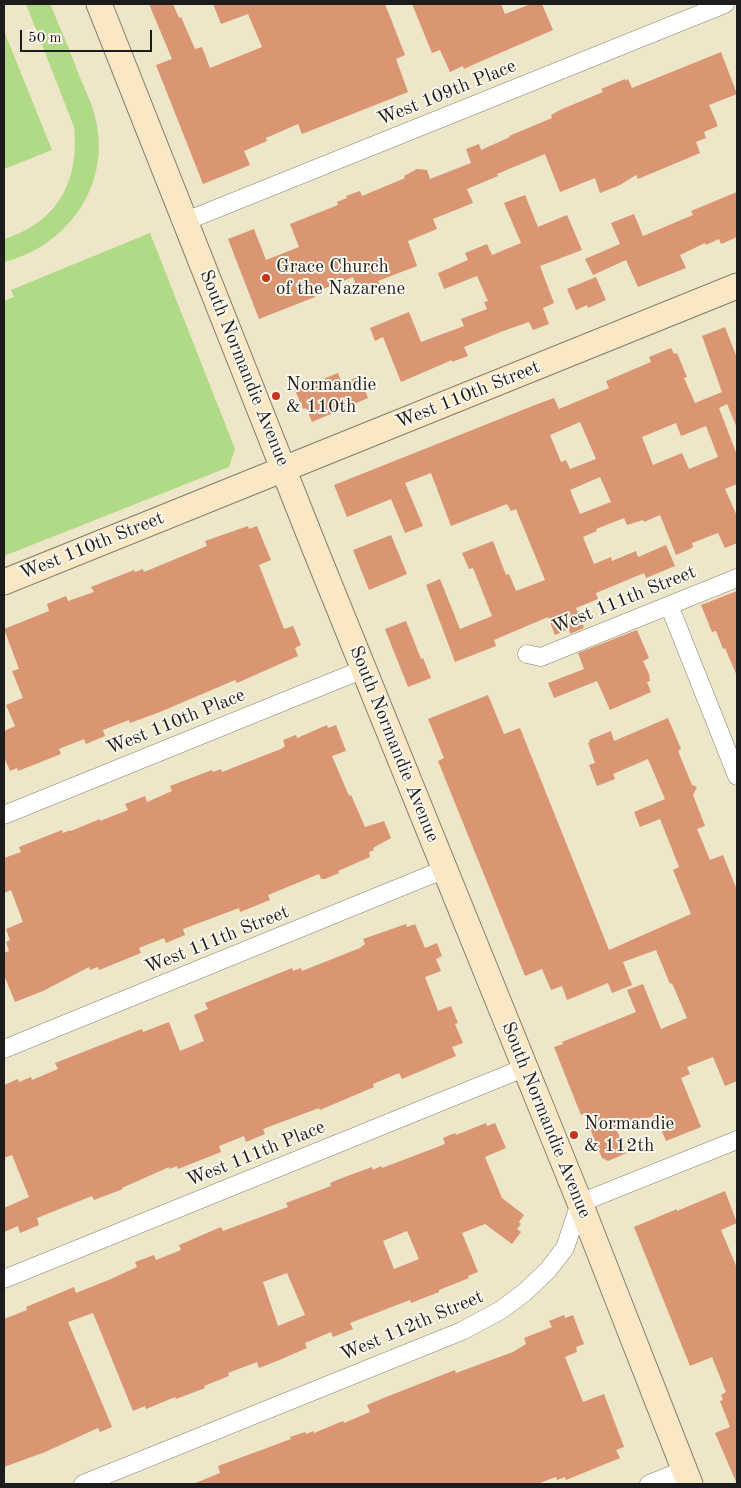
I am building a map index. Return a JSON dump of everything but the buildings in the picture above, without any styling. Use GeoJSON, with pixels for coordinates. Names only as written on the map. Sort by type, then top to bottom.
{"type":"FeatureCollection","features":[{"type":"Feature","properties":{"kind":"main road","name":"South Normandie Avenue"},"geometry":{"type":"LineString","coordinates":[[99,4],[283,469],[580,1203],[687,1477]]}},
{"type":"Feature","properties":{"kind":"main road","name":"West 110th Street"},"geometry":{"type":"LineString","coordinates":[[4,582],[737,286]]}},
{"type":"Feature","properties":{"kind":"street","name":"West 109th Place"},"geometry":{"type":"LineString","coordinates":[[186,221],[725,4]]}},
{"type":"Feature","properties":{"kind":"street","name":"West 111th Street"},"geometry":{"type":"LineString","coordinates":[[527,654],[541,657],[737,578]]}},
{"type":"Feature","properties":{"kind":"street"},"geometry":{"type":"LineString","coordinates":[[669,605],[737,776]]}},
{"type":"Feature","properties":{"kind":"street","name":"West 110th Place"},"geometry":{"type":"LineString","coordinates":[[4,815],[364,669]]}},
{"type":"Feature","properties":{"kind":"street","name":"West 111th Street"},"geometry":{"type":"LineString","coordinates":[[4,1049],[445,869]]}},
{"type":"Feature","properties":{"kind":"street","name":"West 111th Place"},"geometry":{"type":"LineString","coordinates":[[4,1279],[524,1068]]}},
{"type":"Feature","properties":{"kind":"street"},"geometry":{"type":"LineString","coordinates":[[580,1203],[737,1140]]}},
{"type":"Feature","properties":{"kind":"street","name":"West 112th Street"},"geometry":{"type":"LineString","coordinates":[[83,1484],[462,1331],[501,1310],[526,1292],[548,1270],[565,1248],[580,1203]]}},
{"type":"Feature","properties":{"kind":"street"},"geometry":{"type":"LineString","coordinates":[[649,1484],[687,1477]]}},
{"type":"Feature","properties":{"kind":"green space"},"geometry":{"type":"Polygon","coordinates":[[[26,4],[50,4],[93,109],[99,145],[97,168],[90,190],[79,210],[64,228],[47,243],[26,254],[4,262],[4,239],[22,232],[38,222],[51,211],[61,197],[73,165],[75,147],[74,127],[26,4]]]}},
{"type":"Feature","properties":{"kind":"green space"},"geometry":{"type":"Polygon","coordinates":[[[4,31],[52,150],[4,169],[4,31]]]}},
{"type":"Feature","properties":{"kind":"green space"},"geometry":{"type":"Polygon","coordinates":[[[150,233],[235,449],[229,467],[4,556],[4,301],[14,297],[11,290],[150,233]]]}},
{"type":"Feature","properties":{"kind":"place","name":"Grace Church of the Nazarene"},"geometry":{"type":"Point","coordinates":[266,278]}},
{"type":"Feature","properties":{"kind":"place","name":"Normandie & 110th"},"geometry":{"type":"Point","coordinates":[276,396]}},
{"type":"Feature","properties":{"kind":"place","name":"Normandie & 112th"},"geometry":{"type":"Point","coordinates":[574,1135]}}]}
